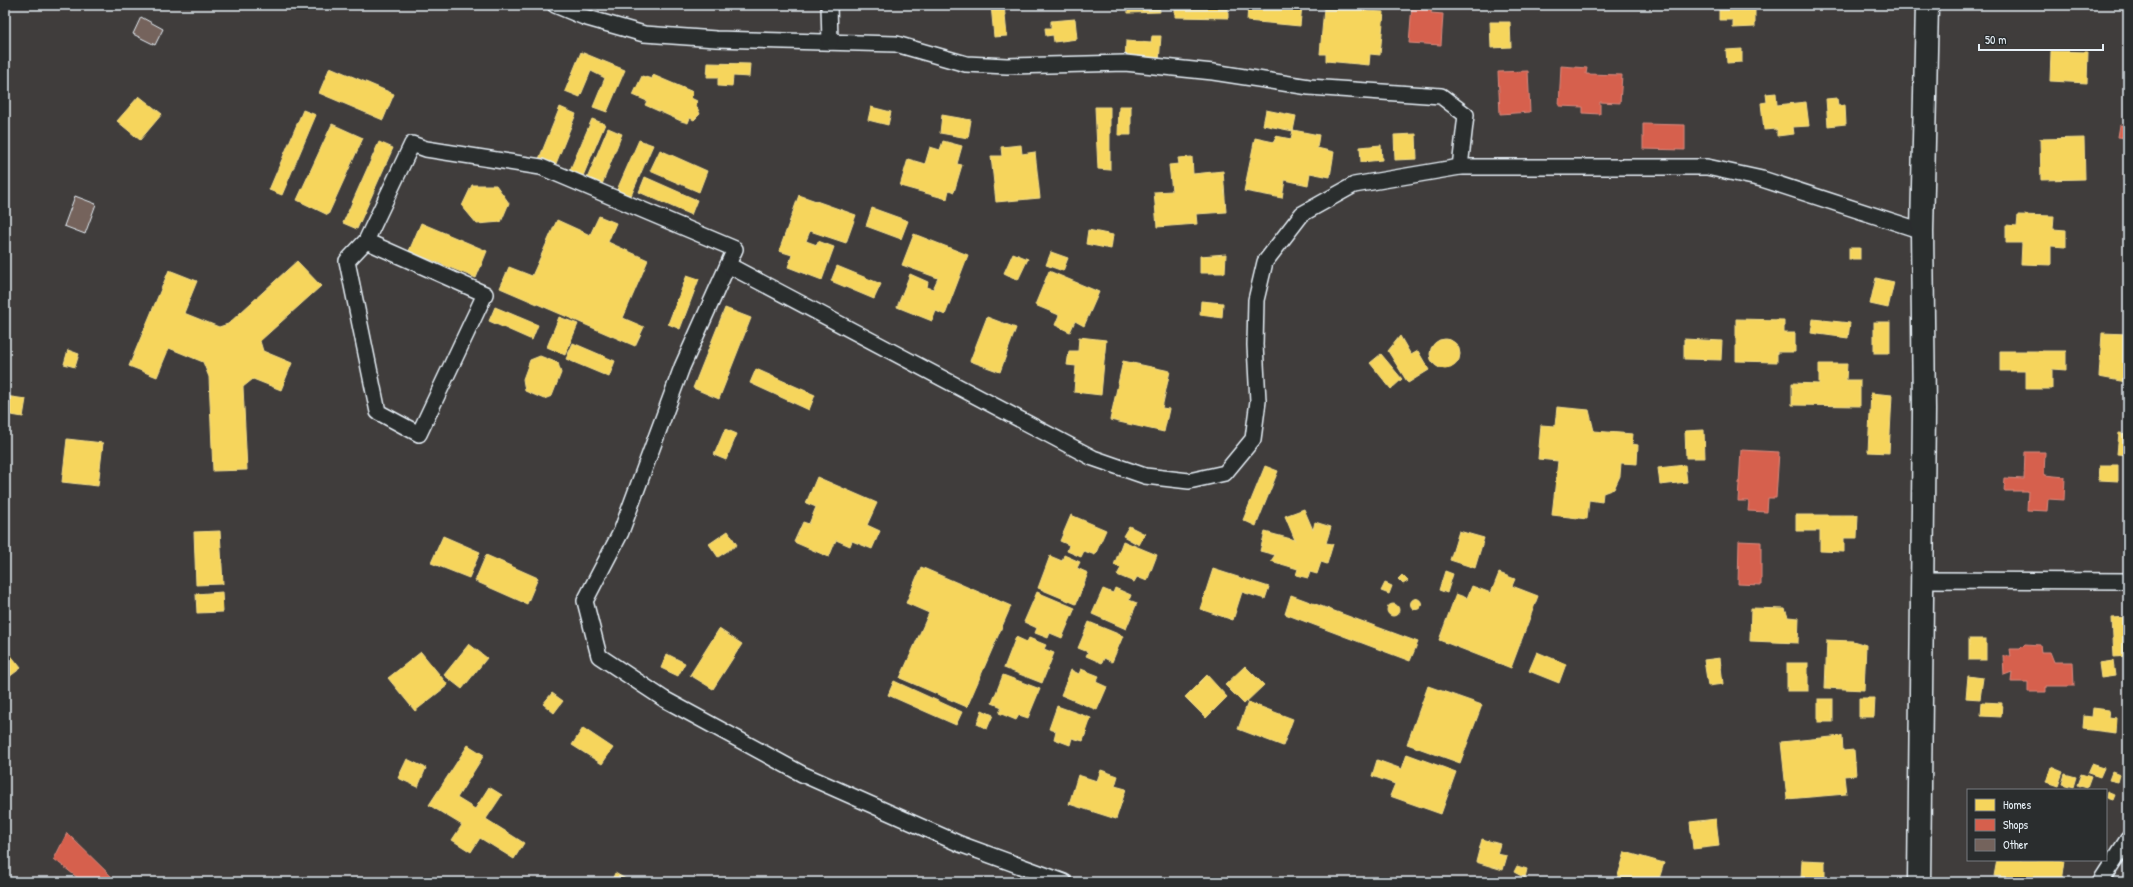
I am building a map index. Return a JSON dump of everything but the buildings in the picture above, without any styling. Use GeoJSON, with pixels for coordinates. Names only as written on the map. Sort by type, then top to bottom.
{"type":"FeatureCollection","features":[{"type":"Feature","properties":{"kind":"main road"},"geometry":{"type":"LineString","coordinates":[[1919,882],[1924,410],[1922,231],[1927,5]]}},
{"type":"Feature","properties":{"kind":"street"},"geometry":{"type":"LineString","coordinates":[[555,5],[584,16],[644,34],[716,39],[896,44],[966,64],[1007,66],[1125,63],[1213,72],[1309,87],[1441,96],[1466,115],[1460,167]]}},
{"type":"Feature","properties":{"kind":"street"},"geometry":{"type":"LineString","coordinates":[[829,5],[830,42]]}},
{"type":"Feature","properties":{"kind":"street"},"geometry":{"type":"LineString","coordinates":[[366,241],[485,294],[419,434],[378,412],[347,261],[366,241],[412,144],[426,149],[541,167],[735,249],[682,367],[621,532],[585,601],[599,656],[664,699],[802,774],[960,844],[1064,882]]}},
{"type":"Feature","properties":{"kind":"street"},"geometry":{"type":"LineString","coordinates":[[728,265],[1093,458],[1145,476],[1189,481],[1225,473],[1253,439],[1258,401],[1255,345],[1256,300],[1265,262],[1302,214],[1354,185],[1460,167],[1706,167],[1762,179],[1922,231]]}},
{"type":"Feature","properties":{"kind":"street"},"geometry":{"type":"LineString","coordinates":[[1922,580],[2128,581]]}},
{"type":"Feature","properties":{"kind":"street"},"geometry":{"type":"LineString","coordinates":[[2100,882],[2128,839]]}}]}
